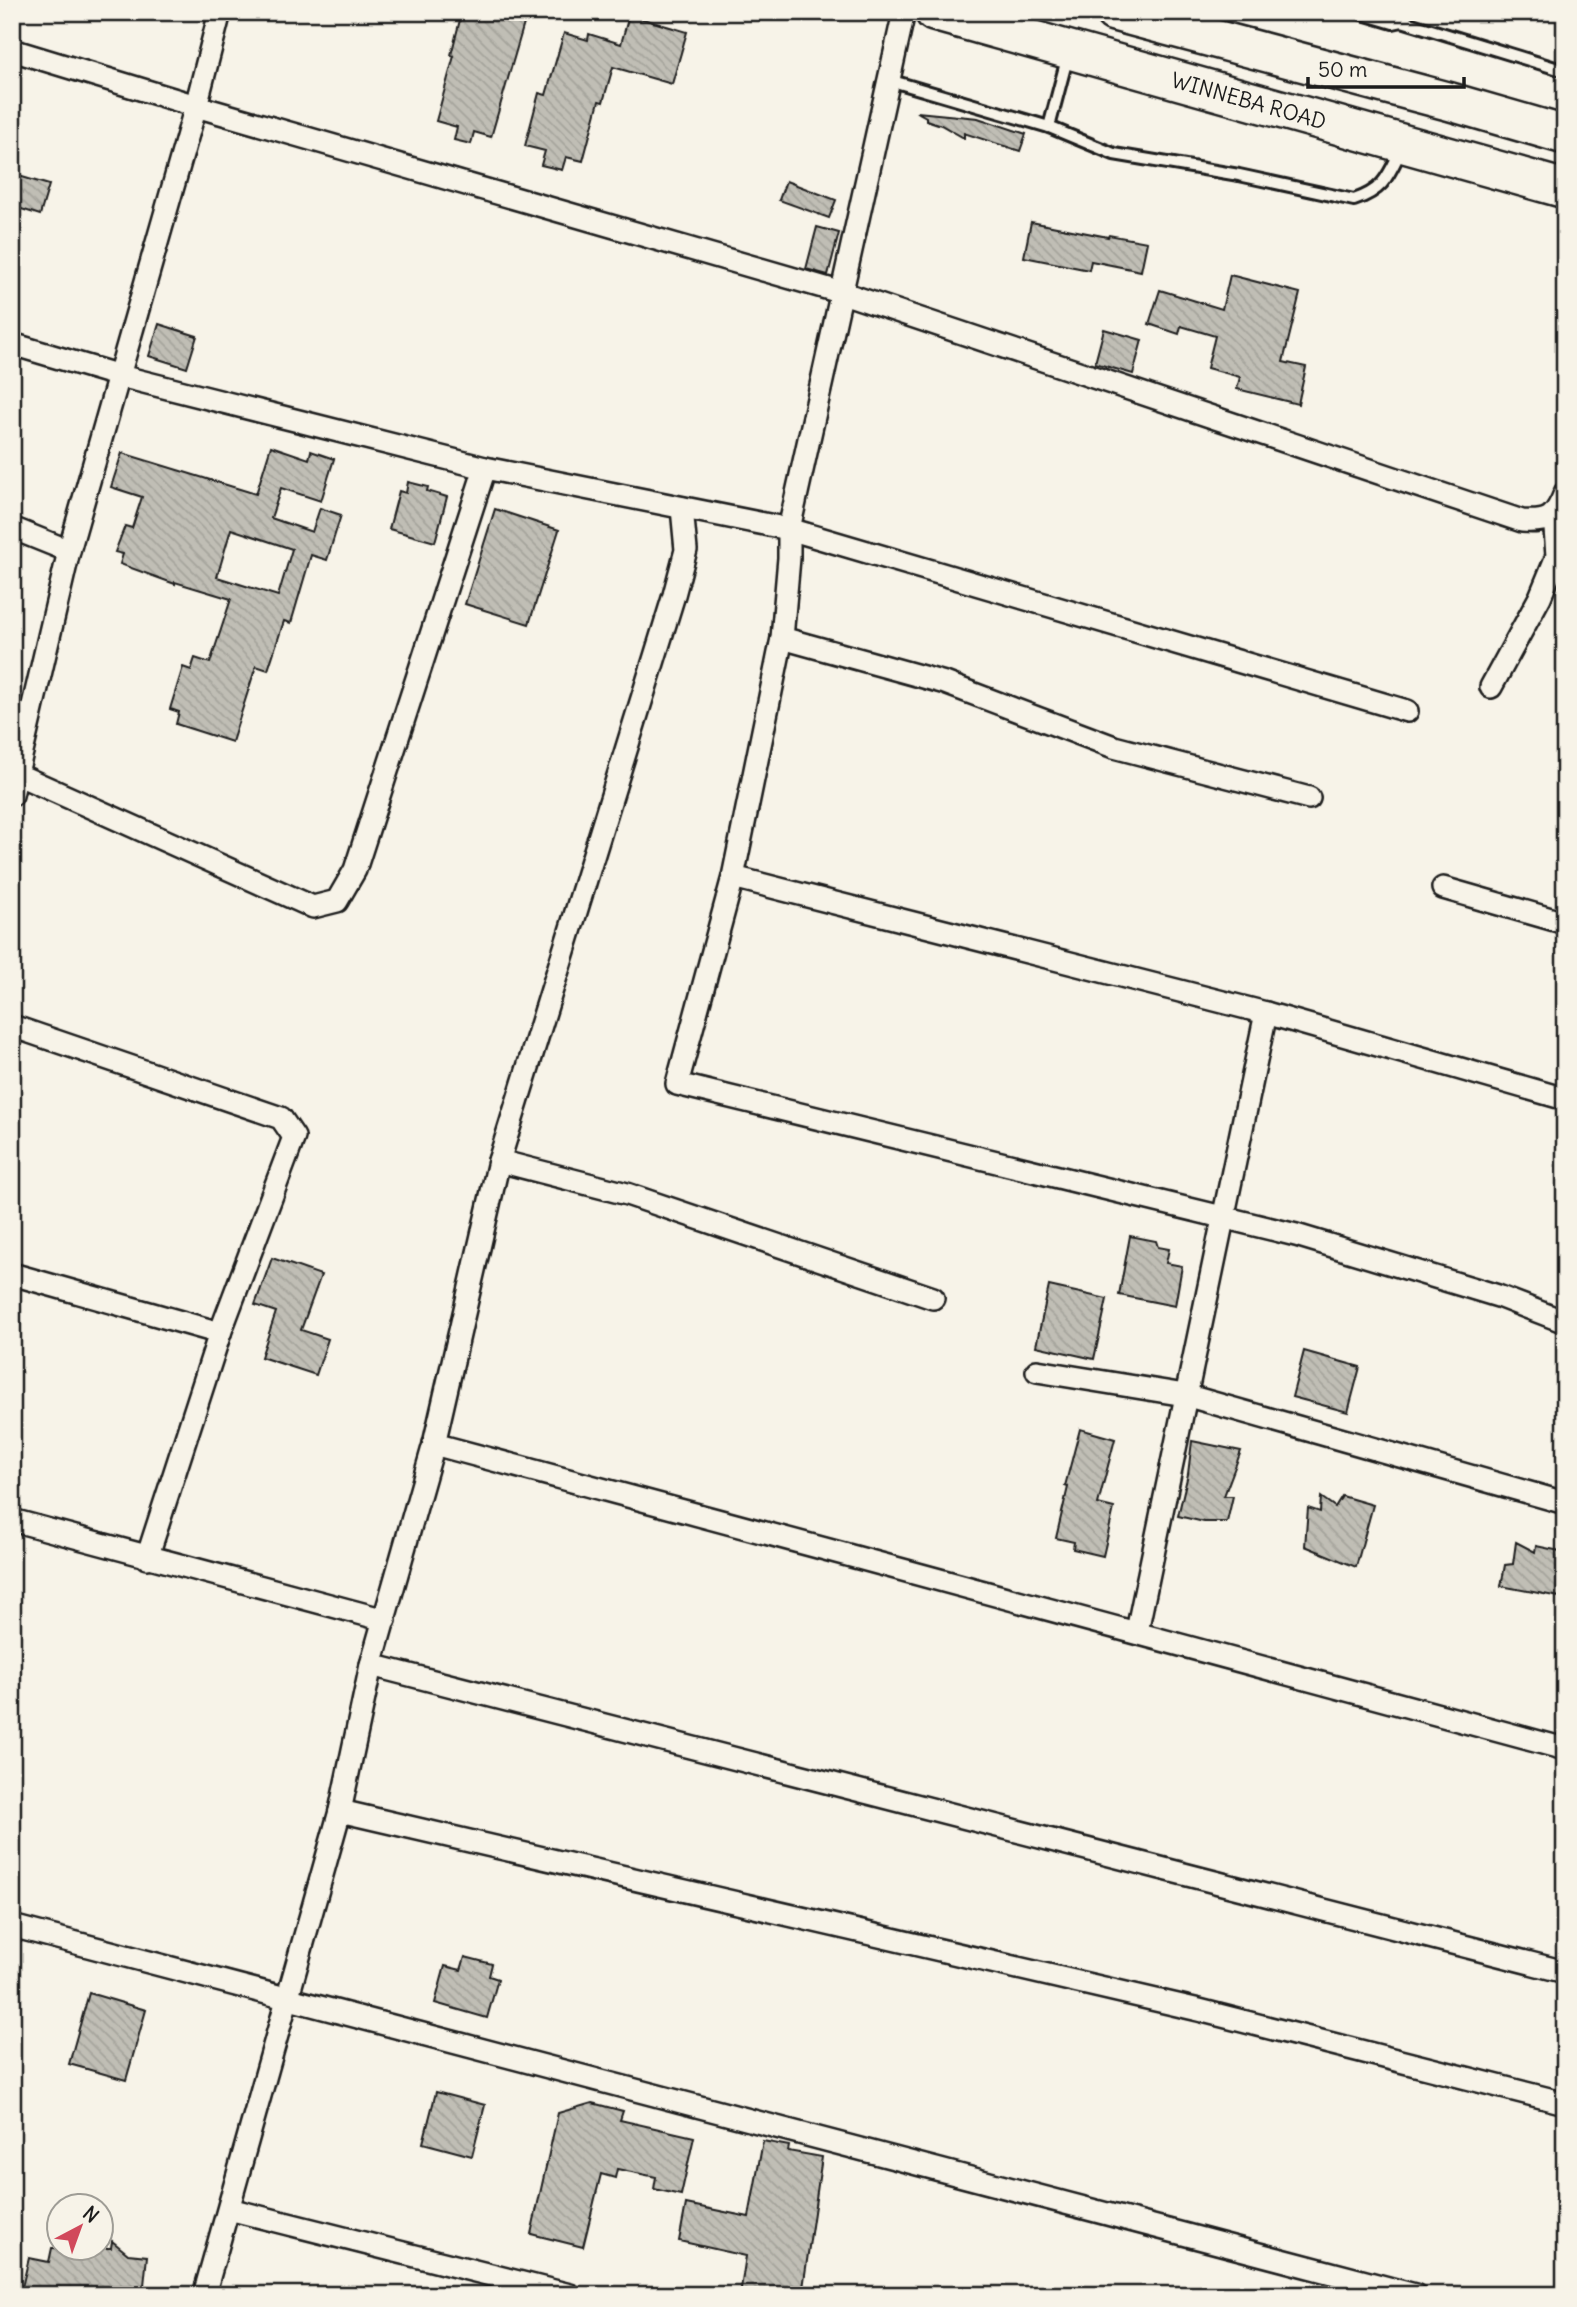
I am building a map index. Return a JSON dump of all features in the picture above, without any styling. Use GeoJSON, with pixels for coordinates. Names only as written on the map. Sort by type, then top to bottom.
{"type":"FeatureCollection","features":[{"type":"Feature","properties":{"kind":"highway","name":"WINNEBA ROAD"},"geometry":{"type":"LineString","coordinates":[[934,12],[1565,189]]}},
{"type":"Feature","properties":{"kind":"highway"},"geometry":{"type":"LineString","coordinates":[[1114,12],[1207,24],[1565,135]]}},
{"type":"Feature","properties":{"kind":"street"},"geometry":{"type":"LineString","coordinates":[[220,12],[196,106],[69,551],[14,780],[313,907],[337,901],[355,870],[485,468]]}},
{"type":"Feature","properties":{"kind":"street"},"geometry":{"type":"LineString","coordinates":[[904,12],[789,529],[782,638],[733,877],[677,1084],[1296,1235],[1498,1296],[1565,1322]]}},
{"type":"Feature","properties":{"kind":"street"},"geometry":{"type":"LineString","coordinates":[[12,50],[196,106],[843,293],[1522,521],[1542,523],[1554,515],[1565,493]]}},
{"type":"Feature","properties":{"kind":"street"},"geometry":{"type":"LineString","coordinates":[[12,344],[120,376],[485,468],[789,529],[1407,711]]}},
{"type":"Feature","properties":{"kind":"street"},"geometry":{"type":"LineString","coordinates":[[204,2295],[340,1811],[371,1665],[434,1444],[499,1161],[674,595],[686,550],[682,508]]}},
{"type":"Feature","properties":{"kind":"street"},"geometry":{"type":"LineString","coordinates":[[1491,687],[1540,597],[1558,556],[1554,515]]}},
{"type":"Feature","properties":{"kind":"street"},"geometry":{"type":"LineString","coordinates":[[12,528],[69,551]]}},
{"type":"Feature","properties":{"kind":"street"},"geometry":{"type":"LineString","coordinates":[[782,638],[945,683],[1114,747],[1309,798]]}},
{"type":"Feature","properties":{"kind":"street"},"geometry":{"type":"LineString","coordinates":[[733,877],[1266,1013],[1565,1099]]}},
{"type":"Feature","properties":{"kind":"street"},"geometry":{"type":"LineString","coordinates":[[1443,888],[1565,923]]}},
{"type":"Feature","properties":{"kind":"street"},"geometry":{"type":"LineString","coordinates":[[1137,1631],[1266,1013]]}},
{"type":"Feature","properties":{"kind":"street"},"geometry":{"type":"LineString","coordinates":[[12,1026],[281,1118],[294,1137],[220,1333],[148,1558]]}},
{"type":"Feature","properties":{"kind":"street"},"geometry":{"type":"LineString","coordinates":[[499,1161],[627,1194],[933,1298]]}},
{"type":"Feature","properties":{"kind":"street"},"geometry":{"type":"LineString","coordinates":[[12,1274],[220,1333]]}},
{"type":"Feature","properties":{"kind":"street"},"geometry":{"type":"LineString","coordinates":[[1037,1371],[1185,1395],[1565,1503]]}},
{"type":"Feature","properties":{"kind":"street"},"geometry":{"type":"LineString","coordinates":[[434,1444],[1137,1631],[1565,1749]]}},
{"type":"Feature","properties":{"kind":"street"},"geometry":{"type":"LineString","coordinates":[[12,1520],[385,1620]]}},
{"type":"Feature","properties":{"kind":"street"},"geometry":{"type":"LineString","coordinates":[[371,1665],[1565,1972]]}},
{"type":"Feature","properties":{"kind":"street"},"geometry":{"type":"LineString","coordinates":[[340,1811],[1199,2010],[1565,2103]]}},
{"type":"Feature","properties":{"kind":"street"},"geometry":{"type":"LineString","coordinates":[[12,1926],[1415,2295]]}},
{"type":"Feature","properties":{"kind":"street"},"geometry":{"type":"LineString","coordinates":[[229,2209],[570,2295]]}},
{"type":"Feature","properties":{"kind":"lane"},"geometry":{"type":"LineString","coordinates":[[1356,12],[1392,23],[1406,17],[1565,72]]}},
{"type":"Feature","properties":{"kind":"lane"},"geometry":{"type":"LineString","coordinates":[[1049,127],[1069,51]]}},
{"type":"Feature","properties":{"kind":"lane"},"geometry":{"type":"LineString","coordinates":[[889,80],[1049,127],[1114,154],[1238,175],[1354,200],[1371,195],[1386,179],[1404,144]]}},
{"type":"Feature","properties":{"kind":"building"},"geometry":{"type":"Polygon","coordinates":[[[462,12],[509,12],[508,16],[525,20],[491,137],[474,132],[471,144],[454,140],[457,127],[436,121],[454,56],[451,55],[462,12]]]}},
{"type":"Feature","properties":{"kind":"building"},"geometry":{"type":"Polygon","coordinates":[[[629,15],[687,32],[672,84],[613,67],[603,102],[599,101],[583,161],[566,157],[562,170],[541,165],[545,151],[525,146],[539,93],[546,95],[564,33],[588,40],[589,34],[621,44],[629,15]]]}},
{"type":"Feature","properties":{"kind":"building"},"geometry":{"type":"Polygon","coordinates":[[[917,112],[978,118],[1026,134],[1020,151],[964,133],[964,138],[926,120],[926,117],[917,112]]]}},
{"type":"Feature","properties":{"kind":"building"},"geometry":{"type":"Polygon","coordinates":[[[12,174],[49,185],[40,215],[12,206],[12,174]]]}},
{"type":"Feature","properties":{"kind":"building"},"geometry":{"type":"Polygon","coordinates":[[[786,181],[836,200],[829,218],[779,200],[786,181]]]}},
{"type":"Feature","properties":{"kind":"building"},"geometry":{"type":"Polygon","coordinates":[[[1031,222],[1147,242],[1141,271],[1091,261],[1089,270],[1024,257],[1031,222]]]}},
{"type":"Feature","properties":{"kind":"building"},"geometry":{"type":"Polygon","coordinates":[[[817,227],[839,233],[828,275],[806,269],[817,227]]]}},
{"type":"Feature","properties":{"kind":"building"},"geometry":{"type":"Polygon","coordinates":[[[1230,275],[1300,293],[1283,362],[1306,367],[1298,404],[1237,389],[1240,377],[1207,368],[1215,336],[1181,326],[1179,334],[1149,324],[1160,290],[1222,309],[1230,275]]]}},
{"type":"Feature","properties":{"kind":"building"},"geometry":{"type":"Polygon","coordinates":[[[159,324],[197,336],[187,368],[149,356],[159,324]]]}},
{"type":"Feature","properties":{"kind":"building"},"geometry":{"type":"Polygon","coordinates":[[[1104,329],[1142,340],[1133,374],[1095,363],[1104,329]]]}},
{"type":"Feature","properties":{"kind":"building"},"geometry":{"type":"Polygon","coordinates":[[[271,446],[309,459],[311,451],[334,459],[321,501],[281,488],[271,518],[312,532],[320,508],[341,515],[327,560],[311,555],[291,623],[284,621],[268,670],[256,666],[232,742],[176,724],[179,712],[170,709],[183,667],[191,670],[195,658],[210,663],[231,599],[175,584],[120,564],[123,554],[115,552],[125,526],[132,528],[142,497],[111,487],[122,453],[256,494],[271,446]],[[231,529],[217,577],[278,596],[292,549],[231,529]]]}},
{"type":"Feature","properties":{"kind":"building"},"geometry":{"type":"Polygon","coordinates":[[[408,482],[428,487],[427,491],[447,497],[435,542],[389,529],[399,491],[406,493],[408,482]]]}},
{"type":"Feature","properties":{"kind":"building"},"geometry":{"type":"Polygon","coordinates":[[[495,509],[559,530],[529,624],[465,604],[495,509]]]}},
{"type":"Feature","properties":{"kind":"building"},"geometry":{"type":"Polygon","coordinates":[[[1130,1236],[1156,1241],[1158,1247],[1169,1249],[1166,1263],[1182,1266],[1175,1306],[1119,1295],[1130,1236]]]}},
{"type":"Feature","properties":{"kind":"building"},"geometry":{"type":"Polygon","coordinates":[[[272,1258],[321,1275],[301,1330],[328,1339],[316,1375],[261,1357],[276,1312],[255,1305],[272,1258]]]}},
{"type":"Feature","properties":{"kind":"building"},"geometry":{"type":"Polygon","coordinates":[[[1049,1286],[1107,1299],[1094,1359],[1036,1346],[1049,1286]]]}},
{"type":"Feature","properties":{"kind":"building"},"geometry":{"type":"Polygon","coordinates":[[[1304,1351],[1360,1367],[1348,1412],[1292,1397],[1304,1351]]]}},
{"type":"Feature","properties":{"kind":"building"},"geometry":{"type":"Polygon","coordinates":[[[1080,1429],[1115,1439],[1098,1504],[1114,1508],[1103,1556],[1073,1549],[1074,1542],[1056,1538],[1068,1487],[1065,1486],[1080,1429]]]}},
{"type":"Feature","properties":{"kind":"building"},"geometry":{"type":"Polygon","coordinates":[[[1192,1441],[1241,1451],[1224,1496],[1233,1496],[1227,1522],[1204,1522],[1178,1516],[1188,1474],[1192,1441]]]}},
{"type":"Feature","properties":{"kind":"building"},"geometry":{"type":"Polygon","coordinates":[[[1342,1496],[1373,1505],[1356,1567],[1305,1546],[1308,1508],[1320,1512],[1321,1497],[1335,1507],[1342,1496]]]}},
{"type":"Feature","properties":{"kind":"building"},"geometry":{"type":"Polygon","coordinates":[[[1516,1542],[1535,1552],[1536,1546],[1565,1552],[1565,1598],[1501,1586],[1505,1565],[1513,1564],[1516,1542]]]}},
{"type":"Feature","properties":{"kind":"building"},"geometry":{"type":"Polygon","coordinates":[[[465,1957],[492,1964],[489,1976],[498,1979],[487,2018],[435,2003],[445,1966],[461,1970],[465,1957]]]}},
{"type":"Feature","properties":{"kind":"building"},"geometry":{"type":"Polygon","coordinates":[[[89,1993],[146,2010],[126,2080],[69,2064],[89,1993]]]}},
{"type":"Feature","properties":{"kind":"building"},"geometry":{"type":"Polygon","coordinates":[[[436,2092],[485,2105],[472,2156],[423,2143],[436,2092]]]}},
{"type":"Feature","properties":{"kind":"building"},"geometry":{"type":"Polygon","coordinates":[[[592,2103],[623,2111],[620,2120],[694,2137],[681,2195],[654,2189],[656,2177],[617,2169],[615,2178],[601,2174],[583,2247],[531,2234],[558,2113],[592,2103]]]}},
{"type":"Feature","properties":{"kind":"building"},"geometry":{"type":"Polygon","coordinates":[[[763,2141],[789,2146],[788,2151],[822,2157],[802,2295],[740,2295],[746,2256],[679,2241],[686,2204],[749,2217],[763,2141]]]}},
{"type":"Feature","properties":{"kind":"building"},"geometry":{"type":"Polygon","coordinates":[[[116,2244],[128,2254],[147,2256],[143,2295],[51,2295],[22,2287],[29,2258],[46,2262],[116,2262],[116,2244]]]}}]}
